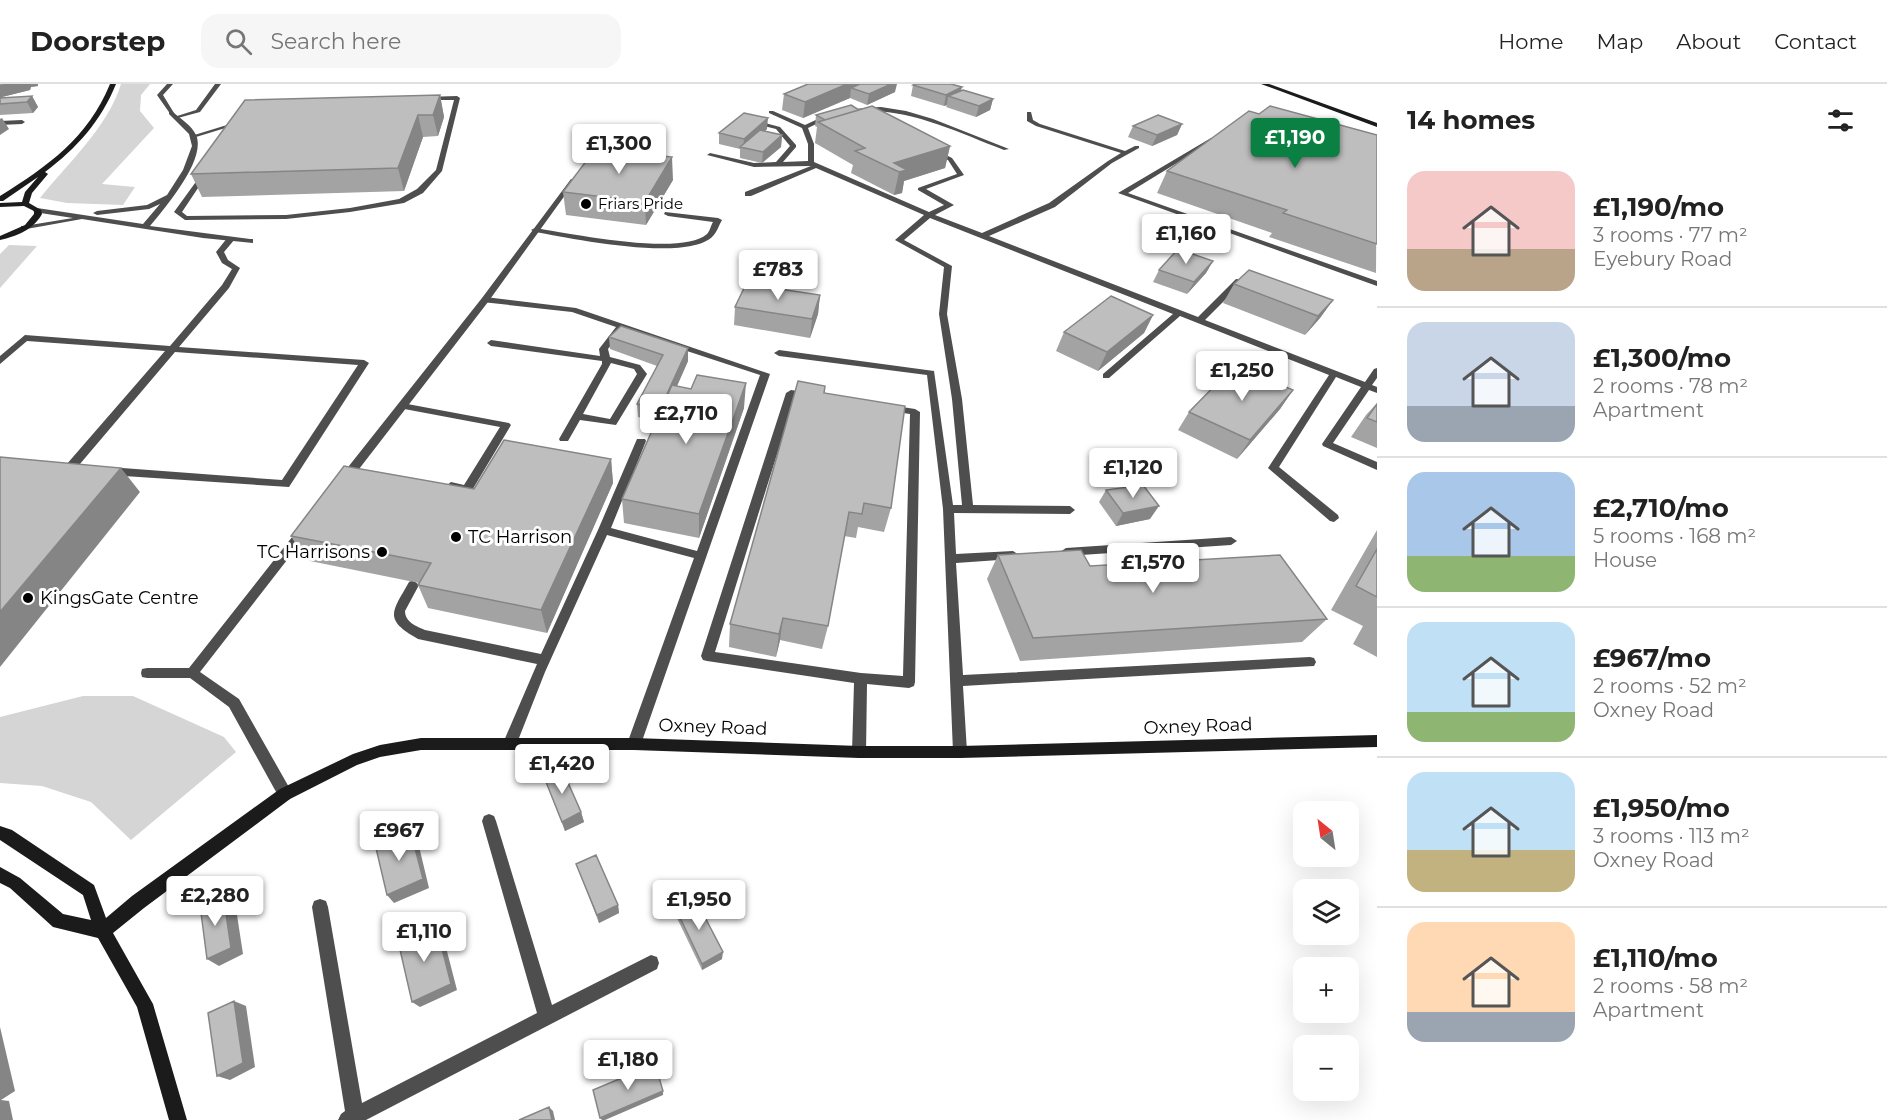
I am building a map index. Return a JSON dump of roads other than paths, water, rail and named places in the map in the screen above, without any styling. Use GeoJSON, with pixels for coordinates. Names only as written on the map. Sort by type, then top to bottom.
{"type":"FeatureCollection","features":[{"type":"Feature","properties":{"kind":"street"},"geometry":{"type":"LineString","coordinates":[[0,199],[57,159],[80,139],[95,121],[113,84]]}},
{"type":"Feature","properties":{"kind":"street"},"geometry":{"type":"LineString","coordinates":[[146,226],[168,198],[190,163],[195,148],[194,136],[173,116],[160,95],[170,84]]}},
{"type":"Feature","properties":{"kind":"street"},"geometry":{"type":"LineString","coordinates":[[173,116],[198,111],[218,84]]}},
{"type":"Feature","properties":{"kind":"street"},"geometry":{"type":"LineString","coordinates":[[1264,84],[1377,125]]}},
{"type":"Feature","properties":{"kind":"street"},"geometry":{"type":"LineString","coordinates":[[210,167],[178,212],[185,218],[286,217],[350,210],[401,201],[420,191],[439,171],[457,98],[422,99]]}},
{"type":"Feature","properties":{"kind":"street"},"geometry":{"type":"LineString","coordinates":[[805,126],[823,115],[852,108],[883,107],[903,111],[1006,149]]}},
{"type":"Feature","properties":{"kind":"street"},"geometry":{"type":"LineString","coordinates":[[771,112],[805,126],[811,144],[813,164]]}},
{"type":"Feature","properties":{"kind":"street"},"geometry":{"type":"LineString","coordinates":[[1029,113],[1030,121],[1038,125],[1126,153]]}},
{"type":"Feature","properties":{"kind":"street"},"geometry":{"type":"LineString","coordinates":[[194,136],[244,119],[235,131]]}},
{"type":"Feature","properties":{"kind":"street"},"geometry":{"type":"LineString","coordinates":[[747,121],[778,128],[794,146],[777,164]]}},
{"type":"Feature","properties":{"kind":"street"},"geometry":{"type":"LineString","coordinates":[[0,123],[22,122]]}},
{"type":"Feature","properties":{"kind":"street"},"geometry":{"type":"LineString","coordinates":[[1221,135],[1122,193],[1377,284]]}},
{"type":"Feature","properties":{"kind":"street"},"geometry":{"type":"LineString","coordinates":[[982,236],[1052,205],[1137,147]]}},
{"type":"Feature","properties":{"kind":"street"},"geometry":{"type":"LineString","coordinates":[[930,149],[950,159],[961,175],[920,189],[950,205],[928,215],[899,240],[948,266],[943,314],[957,399],[968,510]]}},
{"type":"Feature","properties":{"kind":"street"},"geometry":{"type":"LineString","coordinates":[[710,155],[754,165],[813,164],[928,215],[1372,388]]}},
{"type":"Feature","properties":{"kind":"street"},"geometry":{"type":"LineString","coordinates":[[25,204],[29,192],[57,159]]}},
{"type":"Feature","properties":{"kind":"street"},"geometry":{"type":"LineString","coordinates":[[748,194],[813,164]]}},
{"type":"Feature","properties":{"kind":"street"},"geometry":{"type":"LineString","coordinates":[[337,489],[484,300],[579,172]]}},
{"type":"Feature","properties":{"kind":"street"},"geometry":{"type":"LineString","coordinates":[[65,213],[106,213],[149,207],[168,198]]}},
{"type":"Feature","properties":{"kind":"street"},"geometry":{"type":"LineString","coordinates":[[0,205],[25,204],[37,210],[250,241]]}},
{"type":"Feature","properties":{"kind":"street"},"geometry":{"type":"LineString","coordinates":[[24,228],[36,218],[37,210]]}},
{"type":"Feature","properties":{"kind":"street"},"geometry":{"type":"LineString","coordinates":[[535,230],[663,248],[690,245],[709,236],[718,220],[668,214]]}},
{"type":"Feature","properties":{"kind":"street"},"geometry":{"type":"LineString","coordinates":[[0,243],[4,237],[24,228],[92,217]]}},
{"type":"Feature","properties":{"kind":"street"},"geometry":{"type":"LineString","coordinates":[[0,361],[25,338],[173,350],[364,363],[285,484],[64,468],[173,350],[226,286],[236,268],[225,261],[220,252],[231,239]]}},
{"type":"Feature","properties":{"kind":"street"},"geometry":{"type":"LineString","coordinates":[[1199,321],[1239,281],[1250,285]]}},
{"type":"Feature","properties":{"kind":"street"},"geometry":{"type":"LineString","coordinates":[[484,300],[573,310],[765,374],[634,744]]}},
{"type":"Feature","properties":{"kind":"street"},"geometry":{"type":"LineString","coordinates":[[1106,376],[1178,314]]}},
{"type":"Feature","properties":{"kind":"street"},"geometry":{"type":"LineString","coordinates":[[564,439],[606,364],[603,349],[622,326]]}},
{"type":"Feature","properties":{"kind":"street"},"geometry":{"type":"LineString","coordinates":[[491,343],[605,359],[637,367],[642,374],[613,423],[577,416]]}},
{"type":"Feature","properties":{"kind":"street"},"geometry":{"type":"LineString","coordinates":[[779,353],[932,373],[948,508],[960,752]]}},
{"type":"Feature","properties":{"kind":"street"},"geometry":{"type":"LineString","coordinates":[[1377,371],[1372,388],[1327,444],[1377,466]]}},
{"type":"Feature","properties":{"kind":"street"},"geometry":{"type":"LineString","coordinates":[[1334,374],[1273,468],[1334,518]]}},
{"type":"Feature","properties":{"kind":"street"},"geometry":{"type":"LineString","coordinates":[[791,393],[915,412],[909,682],[861,678],[707,656],[791,393]]}},
{"type":"Feature","properties":{"kind":"street"},"geometry":{"type":"LineString","coordinates":[[402,406],[506,425],[467,489],[445,485]]}},
{"type":"Feature","properties":{"kind":"street"},"geometry":{"type":"LineString","coordinates":[[510,743],[641,441]]}},
{"type":"Feature","properties":{"kind":"street"},"geometry":{"type":"LineString","coordinates":[[948,508],[1070,510]]}},
{"type":"Feature","properties":{"kind":"street"},"geometry":{"type":"LineString","coordinates":[[192,673],[308,526]]}},
{"type":"Feature","properties":{"kind":"street"},"geometry":{"type":"LineString","coordinates":[[604,530],[701,556]]}},
{"type":"Feature","properties":{"kind":"street"},"geometry":{"type":"LineString","coordinates":[[1056,552],[1231,541]]}},
{"type":"Feature","properties":{"kind":"street"},"geometry":{"type":"LineString","coordinates":[[951,560],[1021,555]]}},
{"type":"Feature","properties":{"kind":"street"},"geometry":{"type":"LineString","coordinates":[[413,585],[399,611],[399,617],[407,627],[423,634],[545,660]]}},
{"type":"Feature","properties":{"kind":"street"},"geometry":{"type":"LineString","coordinates":[[955,681],[1310,662]]}},
{"type":"Feature","properties":{"kind":"street"},"geometry":{"type":"LineString","coordinates":[[147,673],[192,673],[234,703],[285,794]]}},
{"type":"Feature","properties":{"kind":"street"},"geometry":{"type":"LineString","coordinates":[[859,752],[861,678]]}},
{"type":"Feature","properties":{"kind":"street","name":"Oxney Road"},"geometry":{"type":"LineString","coordinates":[[103,931],[138,902],[285,794],[334,768],[380,751],[421,744],[634,744],[859,752],[960,752],[1377,741]]}},
{"type":"Feature","properties":{"kind":"street"},"geometry":{"type":"LineString","coordinates":[[489,821],[546,1017]]}},
{"type":"Feature","properties":{"kind":"street"},"geometry":{"type":"LineString","coordinates":[[0,833],[7,835],[89,890],[103,931],[145,1004],[178,1120]]}},
{"type":"Feature","properties":{"kind":"street"},"geometry":{"type":"LineString","coordinates":[[0,875],[15,883],[59,921],[103,931]]}},
{"type":"Feature","properties":{"kind":"street"},"geometry":{"type":"LineString","coordinates":[[320,907],[351,1118],[651,963]]}},
{"type":"Feature","properties":{"kind":"place","name":"Friars Pride"},"geometry":{"type":"Point","coordinates":[586,204]}},
{"type":"Feature","properties":{"kind":"place","name":"TC Harrison"},"geometry":{"type":"Point","coordinates":[456,537]}},
{"type":"Feature","properties":{"kind":"place","name":"TC Harrisons"},"geometry":{"type":"Point","coordinates":[382,552]}},
{"type":"Feature","properties":{"kind":"place","name":"KingsGate Centre"},"geometry":{"type":"Point","coordinates":[28,598]}}]}
